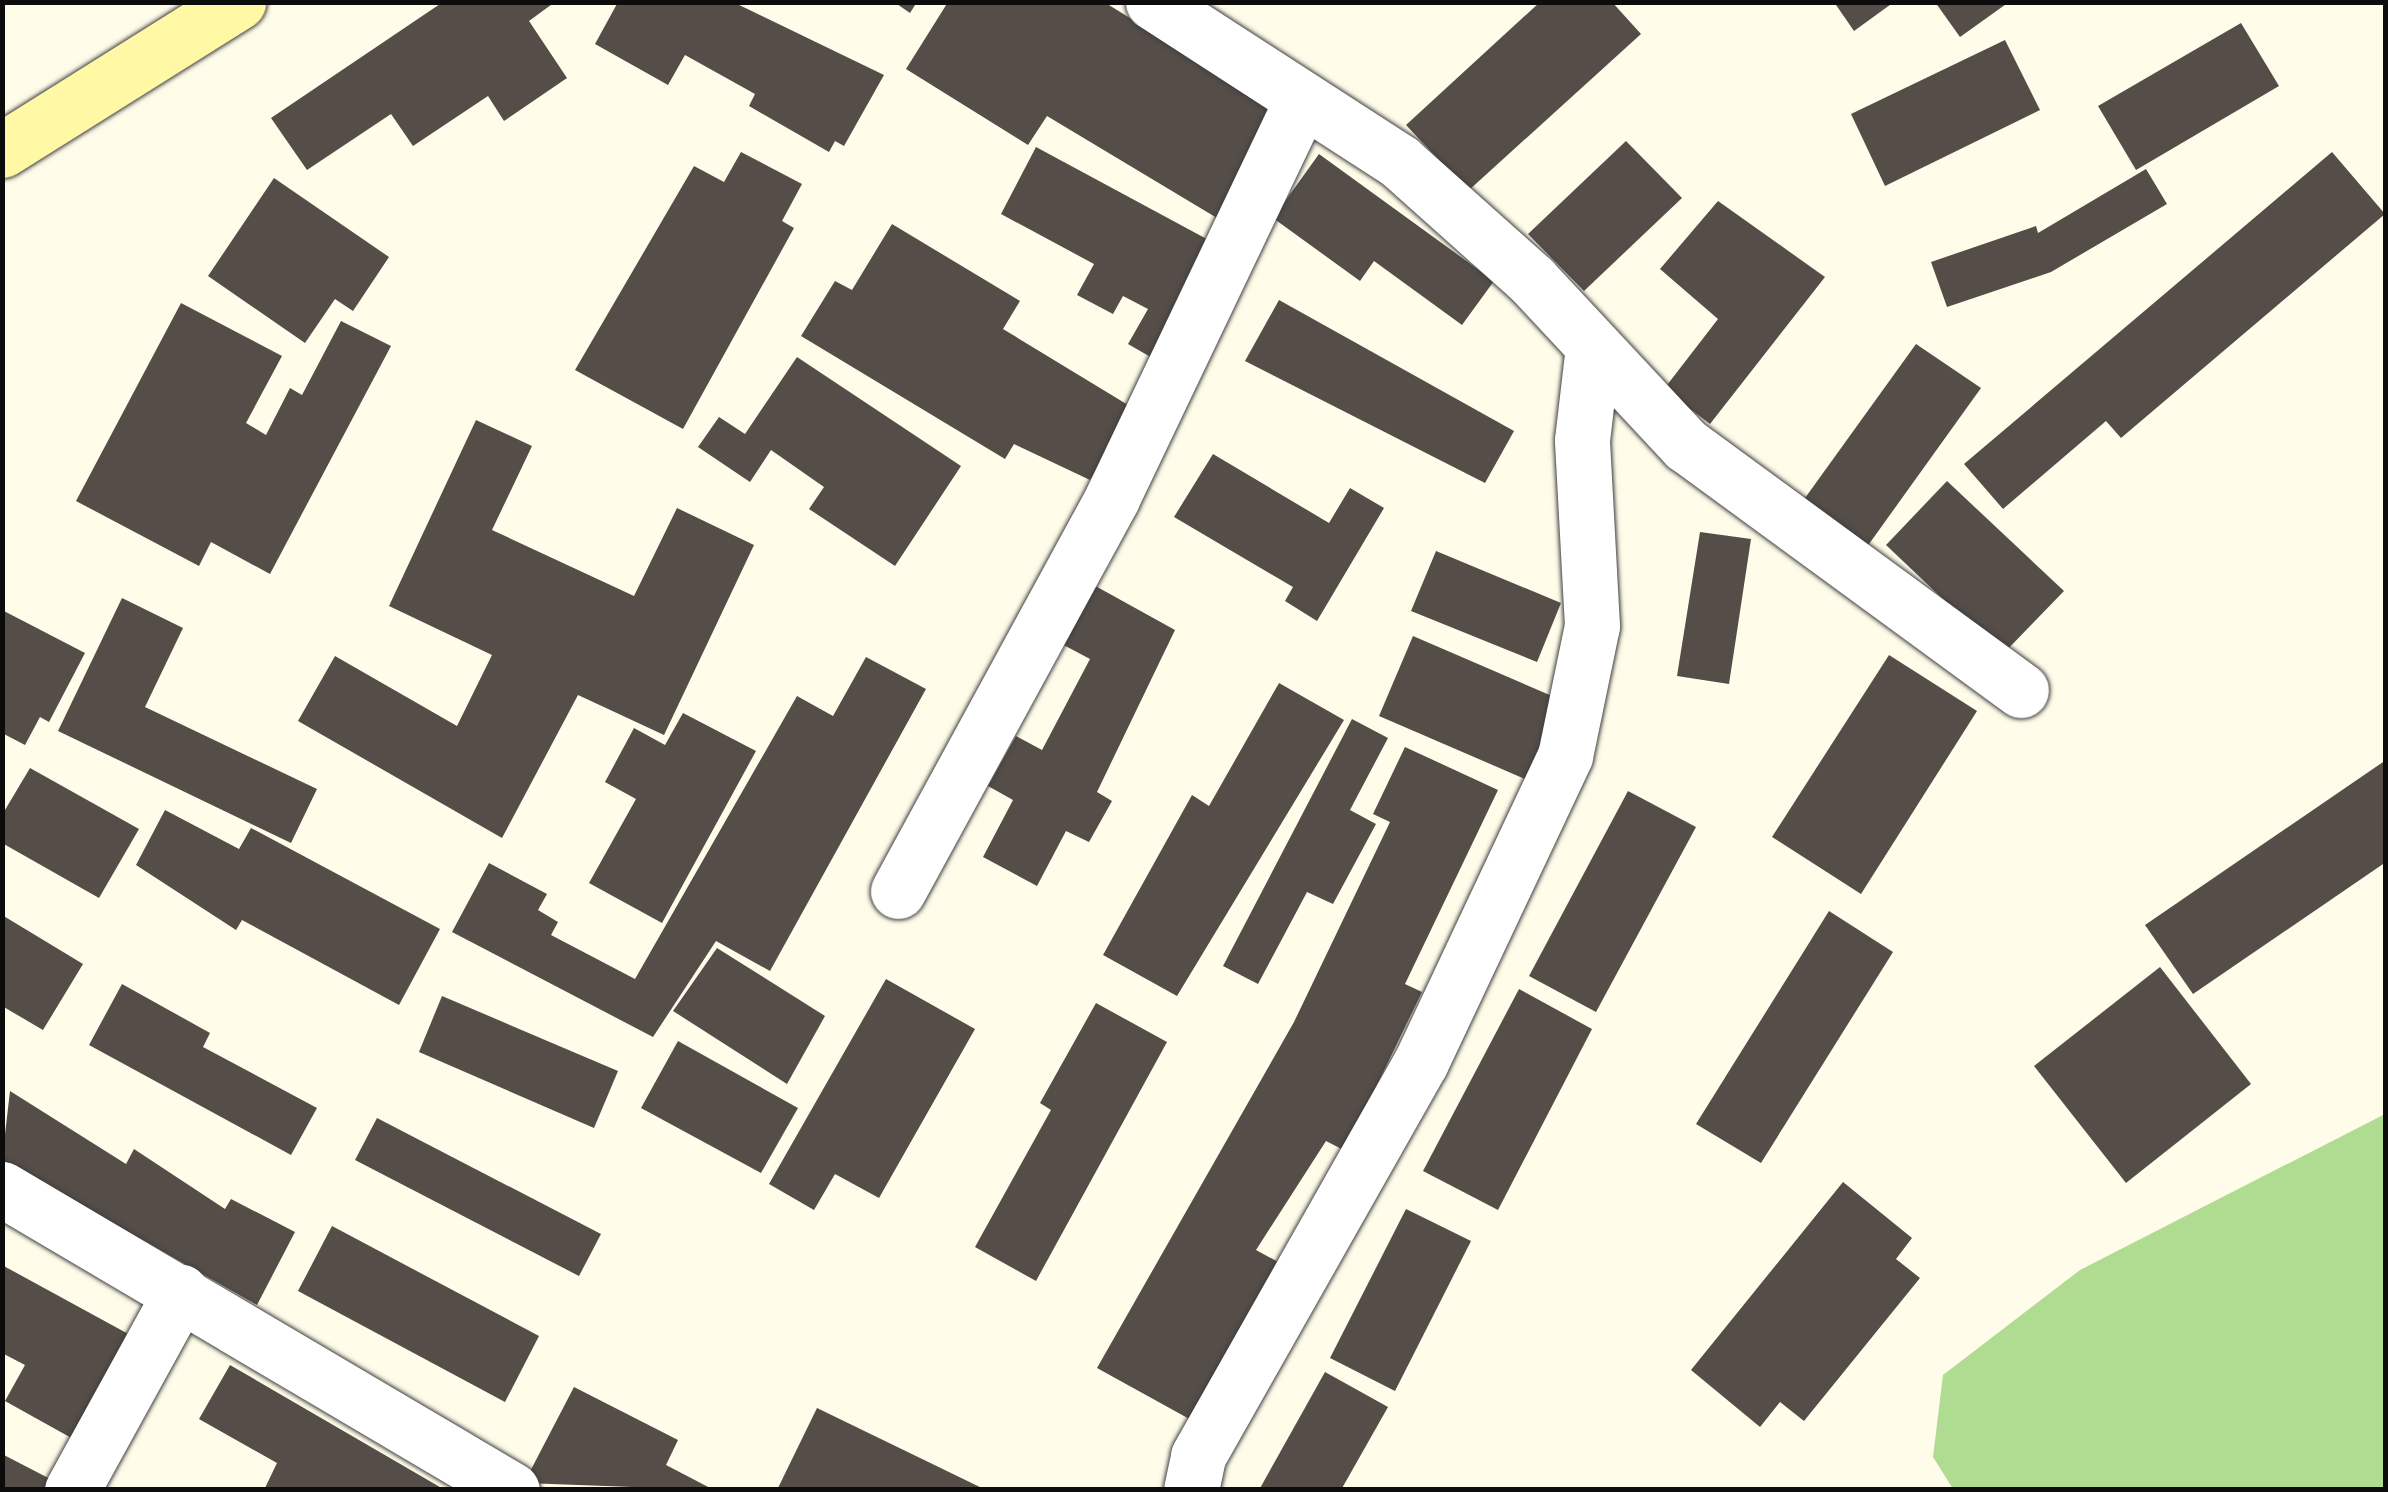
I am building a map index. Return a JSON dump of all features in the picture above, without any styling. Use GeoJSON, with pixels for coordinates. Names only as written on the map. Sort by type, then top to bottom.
{"type":"FeatureCollection","features":[{"type":"Feature","properties":{"kind":"street"},"geometry":{"type":"LineString","coordinates":[[2,150],[238,2]]}},
{"type":"Feature","properties":{"kind":"street"},"geometry":{"type":"LineString","coordinates":[[1153,2],[1300,103],[1400,162],[1593,347],[1686,445],[2021,690]]}},
{"type":"Feature","properties":{"kind":"street"},"geometry":{"type":"LineString","coordinates":[[898,891],[1112,498],[1300,103]]}},
{"type":"Feature","properties":{"kind":"street"},"geometry":{"type":"LineString","coordinates":[[1191,1490],[1198,1456],[1421,1062],[1565,756],[1592,626],[1582,440],[1593,347]]}},
{"type":"Feature","properties":{"kind":"street"},"geometry":{"type":"LineString","coordinates":[[2,1189],[512,1490]]}},
{"type":"Feature","properties":{"kind":"street"},"geometry":{"type":"LineString","coordinates":[[72,1490],[181,1292]]}},
{"type":"Feature","properties":{"kind":"green space"},"geometry":{"type":"Polygon","coordinates":[[[2385,1114],[2385,1489],[1953,1489],[1933,1457],[1943,1375],[2080,1270],[2385,1114]]]}},
{"type":"Feature","properties":{"kind":"building"},"geometry":{"type":"Polygon","coordinates":[[[443,2],[555,2],[529,21],[567,78],[504,121],[488,96],[413,146],[391,114],[307,170],[271,118],[443,2]]]}},
{"type":"Feature","properties":{"kind":"building"},"geometry":{"type":"Polygon","coordinates":[[[618,2],[733,2],[884,75],[844,146],[835,141],[829,152],[749,106],[755,94],[685,55],[668,85],[595,44],[618,2]]]}},
{"type":"Feature","properties":{"kind":"building"},"geometry":{"type":"Polygon","coordinates":[[[894,2],[917,2],[910,13],[894,2]]]}},
{"type":"Feature","properties":{"kind":"building"},"geometry":{"type":"Polygon","coordinates":[[[948,2],[1104,2],[1281,111],[1217,218],[1047,116],[1028,145],[906,69],[948,2]]]}},
{"type":"Feature","properties":{"kind":"building"},"geometry":{"type":"Polygon","coordinates":[[[1540,2],[1612,2],[1641,34],[1468,191],[1406,125],[1540,2]]]}},
{"type":"Feature","properties":{"kind":"building"},"geometry":{"type":"Polygon","coordinates":[[[1834,2],[1894,2],[1854,31],[1834,2]]]}},
{"type":"Feature","properties":{"kind":"building"},"geometry":{"type":"Polygon","coordinates":[[[1935,2],[2009,2],[1960,37],[1935,2]]]}},
{"type":"Feature","properties":{"kind":"building"},"geometry":{"type":"Polygon","coordinates":[[[2241,23],[2279,86],[2136,170],[2098,106],[2241,23]]]}},
{"type":"Feature","properties":{"kind":"building"},"geometry":{"type":"Polygon","coordinates":[[[2005,40],[2040,110],[1885,186],[1851,114],[2005,40]]]}},
{"type":"Feature","properties":{"kind":"building"},"geometry":{"type":"Polygon","coordinates":[[[1626,141],[1682,198],[1584,291],[1528,234],[1626,141]]]}},
{"type":"Feature","properties":{"kind":"building"},"geometry":{"type":"Polygon","coordinates":[[[1036,147],[1216,244],[1154,359],[1128,344],[1148,309],[1123,296],[1113,314],[1077,295],[1094,264],[1001,214],[1036,147]]]}},
{"type":"Feature","properties":{"kind":"building"},"geometry":{"type":"Polygon","coordinates":[[[741,152],[802,184],[782,221],[794,228],[683,429],[575,370],[694,166],[724,182],[741,152]]]}},
{"type":"Feature","properties":{"kind":"building"},"geometry":{"type":"Polygon","coordinates":[[[2332,152],[2385,214],[2121,438],[2106,421],[2003,509],[1964,464],[2332,152]]]}},
{"type":"Feature","properties":{"kind":"building"},"geometry":{"type":"Polygon","coordinates":[[[1319,154],[1494,281],[1462,325],[1374,261],[1360,281],[1273,218],[1319,154]]]}},
{"type":"Feature","properties":{"kind":"building"},"geometry":{"type":"Polygon","coordinates":[[[2146,169],[2167,204],[2051,272],[1947,307],[1931,262],[2036,226],[2038,233],[2146,169]]]}},
{"type":"Feature","properties":{"kind":"building"},"geometry":{"type":"Polygon","coordinates":[[[274,178],[389,257],[353,311],[335,299],[305,343],[208,276],[274,178]]]}},
{"type":"Feature","properties":{"kind":"building"},"geometry":{"type":"Polygon","coordinates":[[[1718,201],[1825,277],[1710,424],[1664,389],[1718,319],[1660,269],[1718,201]]]}},
{"type":"Feature","properties":{"kind":"building"},"geometry":{"type":"Polygon","coordinates":[[[892,224],[1020,301],[1003,329],[1133,408],[1090,480],[1014,444],[1005,459],[801,336],[835,281],[852,290],[892,224]]]}},
{"type":"Feature","properties":{"kind":"building"},"geometry":{"type":"Polygon","coordinates":[[[1279,300],[1514,431],[1485,483],[1245,361],[1279,300]]]}},
{"type":"Feature","properties":{"kind":"building"},"geometry":{"type":"Polygon","coordinates":[[[181,303],[282,356],[246,423],[266,435],[290,388],[302,395],[341,321],[391,346],[270,574],[211,542],[199,566],[76,501],[181,303]]]}},
{"type":"Feature","properties":{"kind":"building"},"geometry":{"type":"Polygon","coordinates":[[[1916,344],[1981,388],[1864,551],[1800,505],[1916,344]]]}},
{"type":"Feature","properties":{"kind":"building"},"geometry":{"type":"Polygon","coordinates":[[[797,357],[961,466],[895,566],[809,509],[824,487],[771,450],[750,482],[698,447],[719,417],[745,434],[797,357]]]}},
{"type":"Feature","properties":{"kind":"building"},"geometry":{"type":"Polygon","coordinates":[[[476,420],[532,446],[492,530],[634,596],[677,508],[754,545],[664,735],[578,695],[502,838],[298,721],[335,656],[457,726],[492,655],[389,606],[476,420]]]}},
{"type":"Feature","properties":{"kind":"building"},"geometry":{"type":"Polygon","coordinates":[[[1213,454],[1329,523],[1350,488],[1384,508],[1317,621],[1285,601],[1293,587],[1174,517],[1213,454]]]}},
{"type":"Feature","properties":{"kind":"building"},"geometry":{"type":"Polygon","coordinates":[[[1947,481],[2064,591],[2002,655],[1886,545],[1947,481]]]}},
{"type":"Feature","properties":{"kind":"building"},"geometry":{"type":"Polygon","coordinates":[[[1700,532],[1751,539],[1729,684],[1677,676],[1700,532]]]}},
{"type":"Feature","properties":{"kind":"building"},"geometry":{"type":"Polygon","coordinates":[[[1436,551],[1561,603],[1537,662],[1411,611],[1436,551]]]}},
{"type":"Feature","properties":{"kind":"building"},"geometry":{"type":"Polygon","coordinates":[[[1090,583],[1175,630],[1097,792],[1112,801],[1089,842],[1066,831],[1037,886],[983,857],[1013,800],[988,786],[1016,736],[1042,750],[1090,659],[1058,642],[1090,583]]]}},
{"type":"Feature","properties":{"kind":"building"},"geometry":{"type":"Polygon","coordinates":[[[122,598],[183,628],[145,707],[317,789],[291,843],[58,731],[122,598]]]}},
{"type":"Feature","properties":{"kind":"building"},"geometry":{"type":"Polygon","coordinates":[[[2,610],[85,653],[49,722],[40,717],[25,745],[2,733],[2,610]]]}},
{"type":"Feature","properties":{"kind":"building"},"geometry":{"type":"Polygon","coordinates":[[[1413,636],[1566,702],[1532,782],[1379,716],[1413,636]]]}},
{"type":"Feature","properties":{"kind":"building"},"geometry":{"type":"Polygon","coordinates":[[[1889,655],[1977,711],[1861,894],[1772,837],[1889,655]]]}},
{"type":"Feature","properties":{"kind":"building"},"geometry":{"type":"Polygon","coordinates":[[[866,657],[926,689],[770,971],[716,941],[653,1037],[452,932],[489,863],[547,894],[538,910],[558,922],[551,935],[635,979],[797,696],[833,716],[866,657]]]}},
{"type":"Feature","properties":{"kind":"building"},"geometry":{"type":"Polygon","coordinates":[[[1279,683],[1344,720],[1177,996],[1103,955],[1192,795],[1209,806],[1279,683]]]}},
{"type":"Feature","properties":{"kind":"building"},"geometry":{"type":"Polygon","coordinates":[[[683,713],[756,751],[662,923],[589,883],[636,799],[605,782],[634,728],[665,745],[683,713]]]}},
{"type":"Feature","properties":{"kind":"building"},"geometry":{"type":"Polygon","coordinates":[[[1352,719],[1388,738],[1350,810],[1376,824],[1333,904],[1307,892],[1258,984],[1223,966],[1352,719]]]}},
{"type":"Feature","properties":{"kind":"building"},"geometry":{"type":"Polygon","coordinates":[[[1405,747],[1498,790],[1405,984],[1422,992],[1377,1085],[1363,1160],[1326,1141],[1256,1250],[1280,1263],[1193,1421],[1097,1368],[1294,1022],[1390,822],[1373,814],[1405,747]]]}},
{"type":"Feature","properties":{"kind":"building"},"geometry":{"type":"Polygon","coordinates":[[[2386,760],[2386,862],[2193,994],[2145,925],[2386,760]]]}},
{"type":"Feature","properties":{"kind":"building"},"geometry":{"type":"Polygon","coordinates":[[[30,768],[139,829],[99,898],[2,843],[2,815],[30,768]]]}},
{"type":"Feature","properties":{"kind":"building"},"geometry":{"type":"Polygon","coordinates":[[[1628,791],[1696,827],[1596,1012],[1529,976],[1628,791]]]}},
{"type":"Feature","properties":{"kind":"building"},"geometry":{"type":"Polygon","coordinates":[[[165,810],[239,849],[251,828],[440,929],[399,1005],[242,920],[236,930],[136,865],[165,810]]]}},
{"type":"Feature","properties":{"kind":"building"},"geometry":{"type":"Polygon","coordinates":[[[1829,911],[1893,952],[1761,1163],[1696,1124],[1829,911]]]}},
{"type":"Feature","properties":{"kind":"building"},"geometry":{"type":"Polygon","coordinates":[[[2,915],[83,964],[43,1030],[2,1006],[2,915]]]}},
{"type":"Feature","properties":{"kind":"building"},"geometry":{"type":"Polygon","coordinates":[[[717,948],[825,1016],[787,1084],[673,1011],[717,948]]]}},
{"type":"Feature","properties":{"kind":"building"},"geometry":{"type":"Polygon","coordinates":[[[2160,967],[2251,1084],[2126,1183],[2034,1066],[2160,967]]]}},
{"type":"Feature","properties":{"kind":"building"},"geometry":{"type":"Polygon","coordinates":[[[886,979],[975,1029],[879,1198],[835,1174],[814,1210],[769,1184],[886,979]]]}},
{"type":"Feature","properties":{"kind":"building"},"geometry":{"type":"Polygon","coordinates":[[[122,984],[210,1033],[203,1047],[317,1108],[291,1155],[89,1045],[122,984]]]}},
{"type":"Feature","properties":{"kind":"building"},"geometry":{"type":"Polygon","coordinates":[[[1519,989],[1592,1029],[1498,1210],[1423,1171],[1519,989]]]}},
{"type":"Feature","properties":{"kind":"building"},"geometry":{"type":"Polygon","coordinates":[[[442,996],[618,1071],[594,1128],[419,1052],[442,996]]]}},
{"type":"Feature","properties":{"kind":"building"},"geometry":{"type":"Polygon","coordinates":[[[1096,1003],[1167,1042],[1036,1281],[975,1247],[1051,1110],[1040,1103],[1096,1003]]]}},
{"type":"Feature","properties":{"kind":"building"},"geometry":{"type":"Polygon","coordinates":[[[678,1041],[798,1108],[761,1173],[641,1108],[678,1041]]]}},
{"type":"Feature","properties":{"kind":"building"},"geometry":{"type":"Polygon","coordinates":[[[10,1091],[126,1164],[134,1149],[225,1209],[231,1199],[295,1232],[257,1305],[2,1160],[10,1091]]]}},
{"type":"Feature","properties":{"kind":"building"},"geometry":{"type":"Polygon","coordinates":[[[377,1118],[601,1234],[579,1276],[355,1160],[377,1118]]]}},
{"type":"Feature","properties":{"kind":"building"},"geometry":{"type":"Polygon","coordinates":[[[1843,1182],[1912,1238],[1896,1259],[1920,1278],[1804,1421],[1780,1402],[1760,1427],[1691,1370],[1843,1182]]]}},
{"type":"Feature","properties":{"kind":"building"},"geometry":{"type":"Polygon","coordinates":[[[1406,1209],[1471,1241],[1395,1391],[1330,1358],[1406,1209]]]}},
{"type":"Feature","properties":{"kind":"building"},"geometry":{"type":"Polygon","coordinates":[[[332,1226],[539,1336],[505,1402],[298,1291],[332,1226]]]}},
{"type":"Feature","properties":{"kind":"building"},"geometry":{"type":"Polygon","coordinates":[[[2,1265],[132,1336],[75,1440],[5,1401],[25,1365],[2,1353],[2,1265]]]}},
{"type":"Feature","properties":{"kind":"building"},"geometry":{"type":"Polygon","coordinates":[[[230,1365],[445,1490],[264,1490],[277,1463],[199,1419],[230,1365]]]}},
{"type":"Feature","properties":{"kind":"building"},"geometry":{"type":"Polygon","coordinates":[[[1325,1372],[1388,1407],[1341,1490],[1259,1490],[1325,1372]]]}},
{"type":"Feature","properties":{"kind":"building"},"geometry":{"type":"Polygon","coordinates":[[[574,1387],[678,1440],[666,1465],[714,1490],[524,1483],[574,1387]]]}},
{"type":"Feature","properties":{"kind":"building"},"geometry":{"type":"Polygon","coordinates":[[[817,1408],[986,1490],[777,1490],[817,1408]]]}},
{"type":"Feature","properties":{"kind":"building"},"geometry":{"type":"Polygon","coordinates":[[[2,1454],[58,1483],[55,1490],[2,1490],[2,1454]]]}}]}
